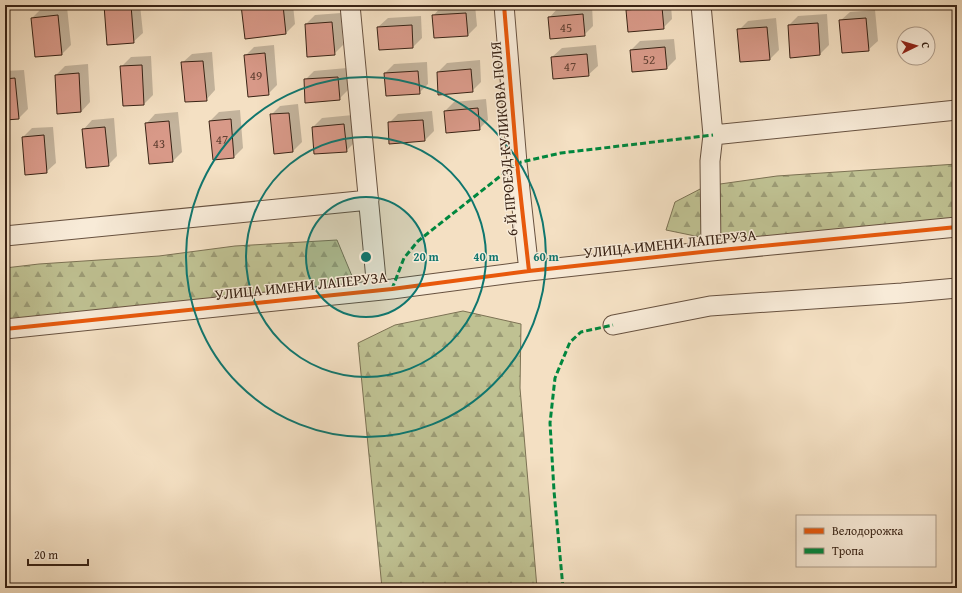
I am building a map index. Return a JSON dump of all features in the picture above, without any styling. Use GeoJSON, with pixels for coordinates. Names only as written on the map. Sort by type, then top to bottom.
{"type":"FeatureCollection","features":[{"type":"Feature","properties":{"kind":"street"},"geometry":{"type":"LineString","coordinates":[[350,5],[377,290]]}},
{"type":"Feature","properties":{"kind":"street","name":"6-Й ПРОЕЗД КУЛИКОВА ПОЛЯ"},"geometry":{"type":"LineString","coordinates":[[504,5],[517,163],[529,271]]}},
{"type":"Feature","properties":{"kind":"street"},"geometry":{"type":"LineString","coordinates":[[701,5],[713,135],[710,161],[711,252]]}},
{"type":"Feature","properties":{"kind":"street"},"geometry":{"type":"LineString","coordinates":[[713,135],[957,110]]}},
{"type":"Feature","properties":{"kind":"street"},"geometry":{"type":"LineString","coordinates":[[5,236],[369,200]]}},
{"type":"Feature","properties":{"kind":"street","name":"УЛИЦА ИМЕНИ ЛАПЕРУЗА"},"geometry":{"type":"LineString","coordinates":[[5,329],[377,290],[529,271],[957,227]]}},
{"type":"Feature","properties":{"kind":"street"},"geometry":{"type":"LineString","coordinates":[[613,325],[710,306],[957,288]]}},
{"type":"Feature","properties":{"kind":"green space"},"geometry":{"type":"Polygon","coordinates":[[[957,164],[957,219],[744,246],[666,230],[675,202],[706,186],[777,176],[957,164]]]}},
{"type":"Feature","properties":{"kind":"green space"},"geometry":{"type":"Polygon","coordinates":[[[337,240],[352,276],[340,290],[5,324],[5,268],[39,264],[159,256],[235,246],[337,240]]]}},
{"type":"Feature","properties":{"kind":"green space"},"geometry":{"type":"Polygon","coordinates":[[[463,311],[521,324],[520,388],[537,588],[382,588],[358,343],[395,325],[463,311]]]}},
{"type":"Feature","properties":{"kind":"building"},"geometry":{"type":"Polygon","coordinates":[[[104,5],[131,5],[134,43],[107,45],[104,5]]]}},
{"type":"Feature","properties":{"kind":"building"},"geometry":{"type":"Polygon","coordinates":[[[241,5],[283,5],[286,34],[245,39],[241,5]]]}},
{"type":"Feature","properties":{"kind":"building"},"geometry":{"type":"Polygon","coordinates":[[[662,7],[664,29],[628,32],[626,10],[662,7]]]}},
{"type":"Feature","properties":{"kind":"building"},"geometry":{"type":"Polygon","coordinates":[[[466,13],[468,36],[434,38],[432,15],[466,13]]]}},
{"type":"Feature","properties":{"kind":"building"},"geometry":{"type":"Polygon","coordinates":[[[583,14],[585,36],[550,39],[548,17],[583,14]]]}},
{"type":"Feature","properties":{"kind":"building"},"geometry":{"type":"Polygon","coordinates":[[[58,15],[62,55],[35,57],[31,18],[58,15]]]}},
{"type":"Feature","properties":{"kind":"building"},"geometry":{"type":"Polygon","coordinates":[[[866,18],[869,51],[842,53],[839,20],[866,18]]]}},
{"type":"Feature","properties":{"kind":"building"},"geometry":{"type":"Polygon","coordinates":[[[332,22],[335,55],[307,57],[305,24],[332,22]]]}},
{"type":"Feature","properties":{"kind":"building"},"geometry":{"type":"Polygon","coordinates":[[[818,23],[820,55],[790,58],[788,25],[818,23]]]}},
{"type":"Feature","properties":{"kind":"building"},"geometry":{"type":"Polygon","coordinates":[[[412,25],[413,48],[379,50],[377,27],[412,25]]]}},
{"type":"Feature","properties":{"kind":"building"},"geometry":{"type":"Polygon","coordinates":[[[767,27],[770,60],[740,62],[737,29],[767,27]]]}},
{"type":"Feature","properties":{"kind":"building"},"geometry":{"type":"Polygon","coordinates":[[[665,47],[667,69],[632,72],[630,50],[665,47]]]}},
{"type":"Feature","properties":{"kind":"building"},"geometry":{"type":"Polygon","coordinates":[[[265,53],[269,95],[248,97],[244,55],[265,53]]]}},
{"type":"Feature","properties":{"kind":"building"},"geometry":{"type":"Polygon","coordinates":[[[587,54],[589,76],[553,79],[551,57],[587,54]]]}},
{"type":"Feature","properties":{"kind":"building"},"geometry":{"type":"Polygon","coordinates":[[[203,61],[207,101],[185,102],[181,62],[203,61]]]}},
{"type":"Feature","properties":{"kind":"building"},"geometry":{"type":"Polygon","coordinates":[[[142,65],[144,105],[123,106],[120,66],[142,65]]]}},
{"type":"Feature","properties":{"kind":"building"},"geometry":{"type":"Polygon","coordinates":[[[471,69],[473,92],[438,95],[437,72],[471,69]]]}},
{"type":"Feature","properties":{"kind":"building"},"geometry":{"type":"Polygon","coordinates":[[[418,71],[420,94],[386,96],[384,73],[418,71]]]}},
{"type":"Feature","properties":{"kind":"building"},"geometry":{"type":"Polygon","coordinates":[[[79,73],[81,112],[57,114],[55,75],[79,73]]]}},
{"type":"Feature","properties":{"kind":"building"},"geometry":{"type":"Polygon","coordinates":[[[338,77],[340,100],[305,103],[304,79],[338,77]]]}},
{"type":"Feature","properties":{"kind":"building"},"geometry":{"type":"Polygon","coordinates":[[[15,78],[19,119],[5,120],[5,79],[15,78]]]}},
{"type":"Feature","properties":{"kind":"building"},"geometry":{"type":"Polygon","coordinates":[[[478,108],[480,130],[446,133],[444,111],[478,108]]]}},
{"type":"Feature","properties":{"kind":"building"},"geometry":{"type":"Polygon","coordinates":[[[289,113],[293,152],[274,154],[270,114],[289,113]]]}},
{"type":"Feature","properties":{"kind":"building"},"geometry":{"type":"Polygon","coordinates":[[[231,119],[234,158],[213,160],[209,121],[231,119]]]}},
{"type":"Feature","properties":{"kind":"building"},"geometry":{"type":"Polygon","coordinates":[[[423,120],[425,141],[389,144],[388,122],[423,120]]]}},
{"type":"Feature","properties":{"kind":"building"},"geometry":{"type":"Polygon","coordinates":[[[169,121],[173,162],[149,164],[145,123],[169,121]]]}},
{"type":"Feature","properties":{"kind":"building"},"geometry":{"type":"Polygon","coordinates":[[[344,124],[347,152],[314,154],[312,127],[344,124]]]}},
{"type":"Feature","properties":{"kind":"building"},"geometry":{"type":"Polygon","coordinates":[[[105,127],[109,166],[86,168],[82,129],[105,127]]]}},
{"type":"Feature","properties":{"kind":"building"},"geometry":{"type":"Polygon","coordinates":[[[44,135],[47,173],[25,175],[22,137],[44,135]]]}},
{"type":"Feature","properties":{"kind":"marked path"},"geometry":{"type":"LineString","coordinates":[[392,289],[404,258],[418,241],[517,163],[561,153],[713,135]]}},
{"type":"Feature","properties":{"kind":"marked path"},"geometry":{"type":"LineString","coordinates":[[563,588],[554,491],[550,423],[555,378],[570,342],[581,332],[613,325]]}},
{"type":"Feature","properties":{"kind":"cycle path"},"geometry":{"type":"LineString","coordinates":[[504,5],[517,163],[529,271]]}},
{"type":"Feature","properties":{"kind":"cycle path"},"geometry":{"type":"LineString","coordinates":[[5,329],[392,289],[529,271],[711,251],[957,227]]}}]}
